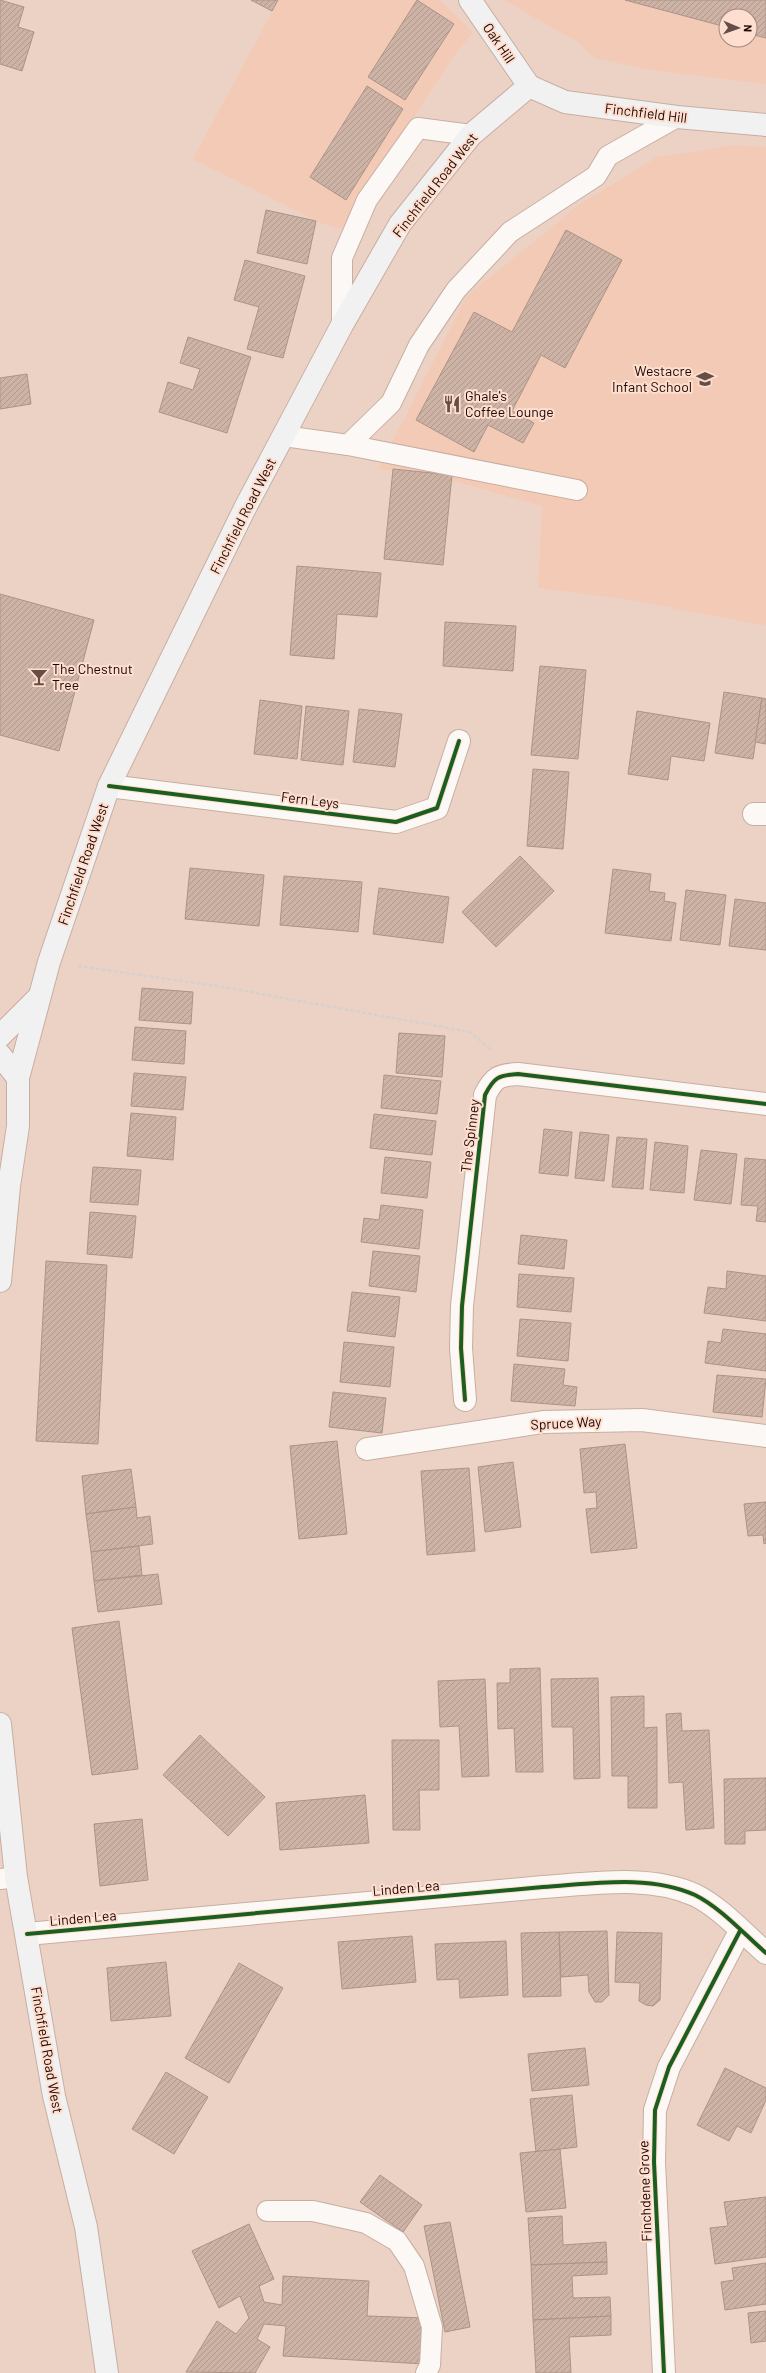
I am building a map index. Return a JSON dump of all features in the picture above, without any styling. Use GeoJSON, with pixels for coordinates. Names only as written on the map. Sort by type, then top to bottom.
{"type":"FeatureCollection","features":[{"type":"Feature","properties":{"kind":"main road","name":"Oak Hill"},"geometry":{"type":"LineString","coordinates":[[470,0],[529,86]]}},
{"type":"Feature","properties":{"kind":"main road","name":"Finchfield Hill"},"geometry":{"type":"LineString","coordinates":[[529,86],[565,102],[676,117],[766,125]]}},
{"type":"Feature","properties":{"kind":"main road","name":"Finchfield Road West"},"geometry":{"type":"LineString","coordinates":[[5,1192],[18,1126],[18,1078],[49,962],[109,786],[245,508],[342,325],[400,224],[471,135],[529,86]]}},
{"type":"Feature","properties":{"kind":"main road"},"geometry":{"type":"LineString","coordinates":[[0,1036],[41,995]]}},
{"type":"Feature","properties":{"kind":"main road"},"geometry":{"type":"LineString","coordinates":[[0,1055],[18,1078]]}},
{"type":"Feature","properties":{"kind":"main road"},"geometry":{"type":"LineString","coordinates":[[0,1281],[5,1192]]}},
{"type":"Feature","properties":{"kind":"main road","name":"Finchfield Road West"},"geometry":{"type":"LineString","coordinates":[[0,1724],[8,1878],[27,1934],[54,2096],[86,2227],[107,2373]]}},
{"type":"Feature","properties":{"kind":"street","name":"Fern Leys"},"geometry":{"type":"LineString","coordinates":[[109,786],[396,822],[436,808],[459,741]]}},
{"type":"Feature","properties":{"kind":"street","name":"The Spinney"},"geometry":{"type":"LineString","coordinates":[[465,1400],[461,1348],[462,1306],[485,1096],[492,1082],[503,1075],[518,1074],[766,1104]]}},
{"type":"Feature","properties":{"kind":"street","name":"Spruce Way"},"geometry":{"type":"LineString","coordinates":[[367,1449],[543,1422],[642,1420],[766,1436]]}},
{"type":"Feature","properties":{"kind":"street","name":"Linden Lea"},"geometry":{"type":"LineString","coordinates":[[27,1934],[543,1886],[616,1882],[651,1884],[675,1888],[696,1895],[718,1911],[766,1953]]}},
{"type":"Feature","properties":{"kind":"street","name":"Finchdene Grove"},"geometry":{"type":"LineString","coordinates":[[664,2373],[654,2162],[655,2110],[669,2067],[740,1931]]}},
{"type":"Feature","properties":{"kind":"lane"},"geometry":{"type":"LineString","coordinates":[[348,445],[391,402],[419,345],[456,290],[510,232],[596,176],[608,156],[676,117]]}},
{"type":"Feature","properties":{"kind":"lane"},"geometry":{"type":"LineString","coordinates":[[342,325],[342,258],[367,200],[418,128],[471,135]]}},
{"type":"Feature","properties":{"kind":"lane"},"geometry":{"type":"LineString","coordinates":[[284,436],[348,445],[577,490]]}},
{"type":"Feature","properties":{"kind":"lane"},"geometry":{"type":"LineString","coordinates":[[267,2211],[321,2212],[366,2223],[397,2241],[414,2266],[432,2327],[430,2366],[426,2373]]}},
{"type":"Feature","properties":{"kind":"path"},"geometry":{"type":"LineString","coordinates":[[49,962],[217,986],[470,1032],[518,1074]]}},
{"type":"Feature","properties":{"kind":"shaded area"},"geometry":{"type":"Polygon","coordinates":[[[278,0],[440,0],[473,32],[451,60],[341,229],[316,221],[193,159],[278,0]]]}},
{"type":"Feature","properties":{"kind":"shaded area"},"geometry":{"type":"Polygon","coordinates":[[[504,0],[766,0],[766,84],[650,70],[595,58],[577,42],[504,0]]]}},
{"type":"Feature","properties":{"kind":"shaded area"},"geometry":{"type":"Polygon","coordinates":[[[735,145],[766,147],[766,626],[631,600],[538,588],[542,506],[436,476],[378,469],[467,296],[580,204],[657,157],[735,145]]]}},
{"type":"Feature","properties":{"kind":"building"},"geometry":{"type":"Polygon","coordinates":[[[0,0],[24,7],[18,27],[34,32],[22,71],[0,64],[0,0]]]}},
{"type":"Feature","properties":{"kind":"building"},"geometry":{"type":"Polygon","coordinates":[[[251,0],[278,0],[272,11],[251,0]]]}},
{"type":"Feature","properties":{"kind":"building"},"geometry":{"type":"Polygon","coordinates":[[[417,0],[454,24],[405,100],[368,77],[417,0]]]}},
{"type":"Feature","properties":{"kind":"building"},"geometry":{"type":"Polygon","coordinates":[[[625,0],[766,0],[766,38],[758,36],[758,8],[718,8],[718,25],[625,0]]]}},
{"type":"Feature","properties":{"kind":"building"},"geometry":{"type":"Polygon","coordinates":[[[367,86],[403,109],[346,200],[310,177],[367,86]]]}},
{"type":"Feature","properties":{"kind":"building"},"geometry":{"type":"Polygon","coordinates":[[[266,210],[316,221],[307,264],[257,253],[266,210]]]}},
{"type":"Feature","properties":{"kind":"building"},"geometry":{"type":"Polygon","coordinates":[[[566,230],[622,260],[565,368],[541,355],[512,411],[534,423],[523,443],[488,425],[474,452],[416,420],[474,312],[512,332],[566,230]]]}},
{"type":"Feature","properties":{"kind":"building"},"geometry":{"type":"Polygon","coordinates":[[[245,260],[305,276],[283,358],[247,349],[259,307],[234,300],[245,260]]]}},
{"type":"Feature","properties":{"kind":"building"},"geometry":{"type":"Polygon","coordinates":[[[188,337],[251,357],[227,433],[159,412],[168,382],[193,390],[200,369],[180,363],[188,337]]]}},
{"type":"Feature","properties":{"kind":"building"},"geometry":{"type":"Polygon","coordinates":[[[27,374],[31,404],[0,409],[0,378],[27,374]]]}},
{"type":"Feature","properties":{"kind":"building"},"geometry":{"type":"Polygon","coordinates":[[[393,469],[452,475],[443,565],[384,559],[393,469]]]}},
{"type":"Feature","properties":{"kind":"building"},"geometry":{"type":"Polygon","coordinates":[[[297,566],[381,573],[377,617],[337,614],[334,659],[290,655],[297,566]]]}},
{"type":"Feature","properties":{"kind":"building","name":"The Chestnut Tree"},"geometry":{"type":"Polygon","coordinates":[[[0,594],[94,620],[59,751],[0,735],[0,594]]]}},
{"type":"Feature","properties":{"kind":"building"},"geometry":{"type":"Polygon","coordinates":[[[445,622],[516,626],[513,671],[443,666],[445,622]]]}},
{"type":"Feature","properties":{"kind":"building"},"geometry":{"type":"Polygon","coordinates":[[[540,666],[586,670],[578,759],[531,755],[540,666]]]}},
{"type":"Feature","properties":{"kind":"building"},"geometry":{"type":"Polygon","coordinates":[[[724,692],[762,698],[753,759],[715,753],[724,692]]]}},
{"type":"Feature","properties":{"kind":"building"},"geometry":{"type":"Polygon","coordinates":[[[762,698],[766,699],[766,744],[755,742],[762,698]]]}},
{"type":"Feature","properties":{"kind":"building"},"geometry":{"type":"Polygon","coordinates":[[[260,700],[302,706],[297,759],[254,754],[260,700]]]}},
{"type":"Feature","properties":{"kind":"building"},"geometry":{"type":"Polygon","coordinates":[[[306,706],[349,711],[343,765],[301,760],[306,706]]]}},
{"type":"Feature","properties":{"kind":"building"},"geometry":{"type":"Polygon","coordinates":[[[359,709],[402,714],[395,767],[353,762],[359,709]]]}},
{"type":"Feature","properties":{"kind":"building"},"geometry":{"type":"Polygon","coordinates":[[[637,711],[710,723],[704,761],[671,756],[668,780],[628,774],[637,711]]]}},
{"type":"Feature","properties":{"kind":"building"},"geometry":{"type":"Polygon","coordinates":[[[533,769],[569,772],[563,849],[527,846],[533,769]]]}},
{"type":"Feature","properties":{"kind":"building"},"geometry":{"type":"Polygon","coordinates":[[[520,856],[554,891],[496,947],[462,912],[520,856]]]}},
{"type":"Feature","properties":{"kind":"building"},"geometry":{"type":"Polygon","coordinates":[[[190,868],[264,875],[259,926],[185,919],[190,868]]]}},
{"type":"Feature","properties":{"kind":"building"},"geometry":{"type":"Polygon","coordinates":[[[613,869],[651,874],[649,891],[665,893],[664,901],[676,903],[671,941],[605,933],[613,869]]]}},
{"type":"Feature","properties":{"kind":"building"},"geometry":{"type":"Polygon","coordinates":[[[284,876],[362,882],[358,932],[280,925],[284,876]]]}},
{"type":"Feature","properties":{"kind":"building"},"geometry":{"type":"Polygon","coordinates":[[[379,888],[449,897],[443,943],[373,934],[379,888]]]}},
{"type":"Feature","properties":{"kind":"building"},"geometry":{"type":"Polygon","coordinates":[[[686,890],[726,895],[720,945],[680,940],[686,890]]]}},
{"type":"Feature","properties":{"kind":"building"},"geometry":{"type":"Polygon","coordinates":[[[735,899],[766,903],[766,950],[729,946],[735,899]]]}},
{"type":"Feature","properties":{"kind":"building"},"geometry":{"type":"Polygon","coordinates":[[[142,988],[193,992],[191,1024],[139,1020],[142,988]]]}},
{"type":"Feature","properties":{"kind":"building"},"geometry":{"type":"Polygon","coordinates":[[[135,1027],[186,1031],[184,1064],[132,1060],[135,1027]]]}},
{"type":"Feature","properties":{"kind":"building"},"geometry":{"type":"Polygon","coordinates":[[[399,1033],[445,1036],[442,1077],[396,1073],[399,1033]]]}},
{"type":"Feature","properties":{"kind":"building"},"geometry":{"type":"Polygon","coordinates":[[[134,1073],[186,1077],[183,1110],[131,1106],[134,1073]]]}},
{"type":"Feature","properties":{"kind":"building"},"geometry":{"type":"Polygon","coordinates":[[[384,1075],[441,1081],[437,1114],[381,1108],[384,1075]]]}},
{"type":"Feature","properties":{"kind":"building"},"geometry":{"type":"Polygon","coordinates":[[[131,1113],[176,1117],[173,1160],[127,1156],[131,1113]]]}},
{"type":"Feature","properties":{"kind":"building"},"geometry":{"type":"Polygon","coordinates":[[[374,1114],[436,1121],[432,1155],[370,1148],[374,1114]]]}},
{"type":"Feature","properties":{"kind":"building"},"geometry":{"type":"Polygon","coordinates":[[[544,1129],[572,1132],[568,1176],[539,1173],[544,1129]]]}},
{"type":"Feature","properties":{"kind":"building"},"geometry":{"type":"Polygon","coordinates":[[[580,1132],[609,1135],[604,1181],[575,1178],[580,1132]]]}},
{"type":"Feature","properties":{"kind":"building"},"geometry":{"type":"Polygon","coordinates":[[[617,1137],[647,1139],[643,1189],[612,1187],[617,1137]]]}},
{"type":"Feature","properties":{"kind":"building"},"geometry":{"type":"Polygon","coordinates":[[[655,1142],[688,1146],[684,1193],[650,1190],[655,1142]]]}},
{"type":"Feature","properties":{"kind":"building"},"geometry":{"type":"Polygon","coordinates":[[[701,1150],[737,1154],[731,1204],[694,1200],[701,1150]]]}},
{"type":"Feature","properties":{"kind":"building"},"geometry":{"type":"Polygon","coordinates":[[[385,1157],[431,1162],[427,1198],[381,1193],[385,1157]]]}},
{"type":"Feature","properties":{"kind":"building"},"geometry":{"type":"Polygon","coordinates":[[[745,1158],[766,1160],[766,1222],[756,1221],[758,1206],[741,1205],[745,1158]]]}},
{"type":"Feature","properties":{"kind":"building"},"geometry":{"type":"Polygon","coordinates":[[[93,1167],[141,1170],[138,1205],[90,1202],[93,1167]]]}},
{"type":"Feature","properties":{"kind":"building"},"geometry":{"type":"Polygon","coordinates":[[[381,1205],[423,1210],[419,1249],[361,1242],[364,1218],[379,1220],[381,1205]]]}},
{"type":"Feature","properties":{"kind":"building"},"geometry":{"type":"Polygon","coordinates":[[[90,1212],[136,1216],[132,1258],[87,1254],[90,1212]]]}},
{"type":"Feature","properties":{"kind":"building"},"geometry":{"type":"Polygon","coordinates":[[[521,1235],[567,1240],[564,1269],[518,1264],[521,1235]]]}},
{"type":"Feature","properties":{"kind":"building"},"geometry":{"type":"Polygon","coordinates":[[[373,1251],[420,1256],[416,1292],[369,1286],[373,1251]]]}},
{"type":"Feature","properties":{"kind":"building"},"geometry":{"type":"Polygon","coordinates":[[[46,1261],[107,1265],[98,1444],[36,1441],[46,1261]]]}},
{"type":"Feature","properties":{"kind":"building"},"geometry":{"type":"Polygon","coordinates":[[[727,1271],[766,1276],[766,1321],[704,1313],[708,1287],[726,1289],[727,1271]]]}},
{"type":"Feature","properties":{"kind":"building"},"geometry":{"type":"Polygon","coordinates":[[[519,1274],[574,1278],[571,1312],[517,1307],[519,1274]]]}},
{"type":"Feature","properties":{"kind":"building"},"geometry":{"type":"Polygon","coordinates":[[[352,1292],[400,1297],[395,1337],[347,1331],[352,1292]]]}},
{"type":"Feature","properties":{"kind":"building"},"geometry":{"type":"Polygon","coordinates":[[[520,1319],[571,1323],[568,1361],[517,1356],[520,1319]]]}},
{"type":"Feature","properties":{"kind":"building"},"geometry":{"type":"Polygon","coordinates":[[[723,1329],[766,1334],[766,1371],[705,1363],[708,1341],[721,1343],[723,1329]]]}},
{"type":"Feature","properties":{"kind":"building"},"geometry":{"type":"Polygon","coordinates":[[[344,1342],[394,1347],[390,1387],[340,1382],[344,1342]]]}},
{"type":"Feature","properties":{"kind":"building"},"geometry":{"type":"Polygon","coordinates":[[[514,1364],[565,1369],[563,1385],[577,1387],[575,1406],[511,1401],[514,1364]]]}},
{"type":"Feature","properties":{"kind":"building"},"geometry":{"type":"Polygon","coordinates":[[[717,1375],[766,1379],[762,1417],[713,1412],[717,1375]]]}},
{"type":"Feature","properties":{"kind":"building"},"geometry":{"type":"Polygon","coordinates":[[[333,1392],[386,1398],[382,1433],[329,1427],[333,1392]]]}},
{"type":"Feature","properties":{"kind":"building"},"geometry":{"type":"Polygon","coordinates":[[[337,1441],[347,1534],[299,1539],[290,1446],[337,1441]]]}},
{"type":"Feature","properties":{"kind":"building"},"geometry":{"type":"Polygon","coordinates":[[[625,1444],[637,1548],[591,1553],[586,1509],[597,1508],[596,1492],[584,1493],[580,1449],[625,1444]]]}},
{"type":"Feature","properties":{"kind":"building"},"geometry":{"type":"Polygon","coordinates":[[[513,1462],[521,1527],[485,1532],[478,1467],[513,1462]]]}},
{"type":"Feature","properties":{"kind":"building"},"geometry":{"type":"Polygon","coordinates":[[[469,1468],[475,1551],[427,1555],[421,1471],[469,1468]]]}},
{"type":"Feature","properties":{"kind":"building"},"geometry":{"type":"Polygon","coordinates":[[[131,1469],[136,1507],[86,1514],[82,1476],[131,1469]]]}},
{"type":"Feature","properties":{"kind":"building"},"geometry":{"type":"Polygon","coordinates":[[[766,1502],[766,1543],[764,1544],[763,1535],[748,1536],[744,1504],[766,1502]]]}},
{"type":"Feature","properties":{"kind":"building"},"geometry":{"type":"Polygon","coordinates":[[[136,1507],[137,1518],[150,1516],[153,1544],[91,1552],[86,1514],[136,1507]]]}},
{"type":"Feature","properties":{"kind":"building"},"geometry":{"type":"Polygon","coordinates":[[[139,1546],[142,1575],[94,1581],[91,1552],[139,1546]]]}},
{"type":"Feature","properties":{"kind":"building"},"geometry":{"type":"Polygon","coordinates":[[[158,1574],[162,1604],[98,1612],[94,1581],[158,1574]]]}},
{"type":"Feature","properties":{"kind":"building"},"geometry":{"type":"Polygon","coordinates":[[[119,1621],[138,1769],[92,1775],[72,1628],[119,1621]]]}},
{"type":"Feature","properties":{"kind":"building"},"geometry":{"type":"Polygon","coordinates":[[[540,1668],[543,1772],[516,1772],[514,1728],[498,1729],[497,1683],[510,1683],[510,1669],[540,1668]]]}},
{"type":"Feature","properties":{"kind":"building"},"geometry":{"type":"Polygon","coordinates":[[[598,1678],[600,1778],[574,1779],[573,1727],[552,1727],[551,1679],[598,1678]]]}},
{"type":"Feature","properties":{"kind":"building"},"geometry":{"type":"Polygon","coordinates":[[[485,1679],[489,1776],[462,1777],[459,1726],[440,1727],[438,1681],[485,1679]]]}},
{"type":"Feature","properties":{"kind":"building"},"geometry":{"type":"Polygon","coordinates":[[[644,1696],[644,1728],[657,1727],[657,1808],[628,1808],[628,1776],[612,1776],[611,1697],[644,1696]]]}},
{"type":"Feature","properties":{"kind":"building"},"geometry":{"type":"Polygon","coordinates":[[[681,1713],[682,1731],[709,1730],[714,1828],[686,1830],[683,1782],[669,1783],[666,1714],[681,1713]]]}},
{"type":"Feature","properties":{"kind":"building"},"geometry":{"type":"Polygon","coordinates":[[[200,1735],[265,1797],[228,1836],[163,1775],[200,1735]]]}},
{"type":"Feature","properties":{"kind":"building"},"geometry":{"type":"Polygon","coordinates":[[[392,1740],[439,1740],[439,1790],[419,1790],[420,1830],[393,1830],[392,1740]]]}},
{"type":"Feature","properties":{"kind":"building"},"geometry":{"type":"Polygon","coordinates":[[[766,1778],[766,1830],[745,1831],[745,1844],[725,1844],[724,1779],[766,1778]]]}},
{"type":"Feature","properties":{"kind":"building"},"geometry":{"type":"Polygon","coordinates":[[[365,1795],[369,1843],[280,1850],[276,1803],[365,1795]]]}},
{"type":"Feature","properties":{"kind":"building"},"geometry":{"type":"Polygon","coordinates":[[[142,1819],[148,1880],[100,1886],[94,1824],[142,1819]]]}},
{"type":"Feature","properties":{"kind":"building"},"geometry":{"type":"Polygon","coordinates":[[[607,1931],[609,1995],[602,2002],[595,2002],[589,1992],[588,1975],[561,1977],[559,1932],[607,1931]]]}},
{"type":"Feature","properties":{"kind":"building"},"geometry":{"type":"Polygon","coordinates":[[[559,1932],[561,1996],[523,1997],[521,1933],[559,1932]]]}},
{"type":"Feature","properties":{"kind":"building"},"geometry":{"type":"Polygon","coordinates":[[[617,1932],[662,1933],[660,2000],[653,2006],[646,2005],[639,2001],[640,1983],[615,1982],[617,1932]]]}},
{"type":"Feature","properties":{"kind":"building"},"geometry":{"type":"Polygon","coordinates":[[[412,1936],[416,1982],[342,1989],[338,1942],[412,1936]]]}},
{"type":"Feature","properties":{"kind":"building"},"geometry":{"type":"Polygon","coordinates":[[[506,1941],[508,1995],[460,1998],[459,1979],[437,1980],[435,1944],[506,1941]]]}},
{"type":"Feature","properties":{"kind":"building"},"geometry":{"type":"Polygon","coordinates":[[[166,1962],[171,2016],[111,2021],[107,1968],[166,1962]]]}},
{"type":"Feature","properties":{"kind":"building"},"geometry":{"type":"Polygon","coordinates":[[[239,1963],[283,1988],[229,2083],[185,2058],[239,1963]]]}},
{"type":"Feature","properties":{"kind":"building"},"geometry":{"type":"Polygon","coordinates":[[[585,2048],[589,2085],[532,2091],[528,2054],[585,2048]]]}},
{"type":"Feature","properties":{"kind":"building"},"geometry":{"type":"Polygon","coordinates":[[[725,2068],[766,2088],[766,2100],[751,2133],[737,2126],[729,2141],[697,2125],[725,2068]]]}},
{"type":"Feature","properties":{"kind":"building"},"geometry":{"type":"Polygon","coordinates":[[[166,2072],[208,2097],[174,2154],[132,2129],[166,2072]]]}},
{"type":"Feature","properties":{"kind":"building"},"geometry":{"type":"Polygon","coordinates":[[[572,2095],[577,2147],[536,2152],[530,2099],[572,2095]]]}},
{"type":"Feature","properties":{"kind":"building"},"geometry":{"type":"Polygon","coordinates":[[[560,2149],[566,2208],[526,2212],[520,2153],[560,2149]]]}},
{"type":"Feature","properties":{"kind":"building"},"geometry":{"type":"Polygon","coordinates":[[[380,2175],[422,2205],[403,2232],[360,2202],[380,2175]]]}},
{"type":"Feature","properties":{"kind":"building"},"geometry":{"type":"Polygon","coordinates":[[[766,2197],[766,2257],[715,2264],[710,2228],[728,2226],[724,2202],[766,2197]]]}},
{"type":"Feature","properties":{"kind":"building"},"geometry":{"type":"Polygon","coordinates":[[[562,2216],[563,2245],[606,2242],[607,2262],[531,2265],[528,2218],[562,2216]]]}},
{"type":"Feature","properties":{"kind":"building"},"geometry":{"type":"Polygon","coordinates":[[[450,2222],[470,2327],[445,2332],[424,2226],[450,2222]]]}},
{"type":"Feature","properties":{"kind":"building"},"geometry":{"type":"Polygon","coordinates":[[[249,2224],[274,2279],[259,2286],[264,2302],[282,2305],[283,2276],[369,2281],[367,2316],[427,2318],[425,2364],[283,2356],[286,2326],[264,2324],[257,2339],[270,2347],[255,2373],[186,2372],[217,2321],[236,2334],[249,2318],[240,2296],[219,2308],[192,2251],[249,2224]]]}},
{"type":"Feature","properties":{"kind":"building"},"geometry":{"type":"Polygon","coordinates":[[[607,2262],[607,2274],[572,2276],[573,2298],[610,2297],[611,2316],[533,2320],[531,2265],[607,2262]]]}},
{"type":"Feature","properties":{"kind":"building"},"geometry":{"type":"Polygon","coordinates":[[[766,2263],[766,2304],[725,2310],[721,2282],[734,2280],[732,2268],[766,2263]]]}},
{"type":"Feature","properties":{"kind":"building"},"geometry":{"type":"Polygon","coordinates":[[[766,2311],[766,2341],[751,2343],[748,2313],[766,2311]]]}},
{"type":"Feature","properties":{"kind":"building"},"geometry":{"type":"Polygon","coordinates":[[[611,2316],[611,2335],[569,2337],[571,2373],[536,2373],[533,2320],[611,2316]]]}},
{"type":"Feature","properties":{"kind":"cycle path"},"geometry":{"type":"LineString","coordinates":[[109,786],[396,822],[437,808],[459,741]]}},
{"type":"Feature","properties":{"kind":"cycle path"},"geometry":{"type":"LineString","coordinates":[[465,1400],[461,1348],[462,1306],[485,1095],[494,1081],[502,1076],[518,1074],[766,1104]]}},
{"type":"Feature","properties":{"kind":"cycle path"},"geometry":{"type":"LineString","coordinates":[[27,1934],[543,1887],[639,1882],[659,1884],[695,1895],[705,1900],[723,1914],[766,1953]]}},
{"type":"Feature","properties":{"kind":"cycle path"},"geometry":{"type":"LineString","coordinates":[[664,2373],[654,2162],[655,2110],[669,2067],[740,1931]]}},
{"type":"Feature","properties":{"kind":"place","name":"Westacre Infant School"},"geometry":{"type":"Point","coordinates":[705,379]}},
{"type":"Feature","properties":{"kind":"place","name":"Ghale's Coffee Lounge"},"geometry":{"type":"Point","coordinates":[452,404]}},
{"type":"Feature","properties":{"kind":"place","name":"The Chestnut Tree"},"geometry":{"type":"Point","coordinates":[39,677]}}]}
